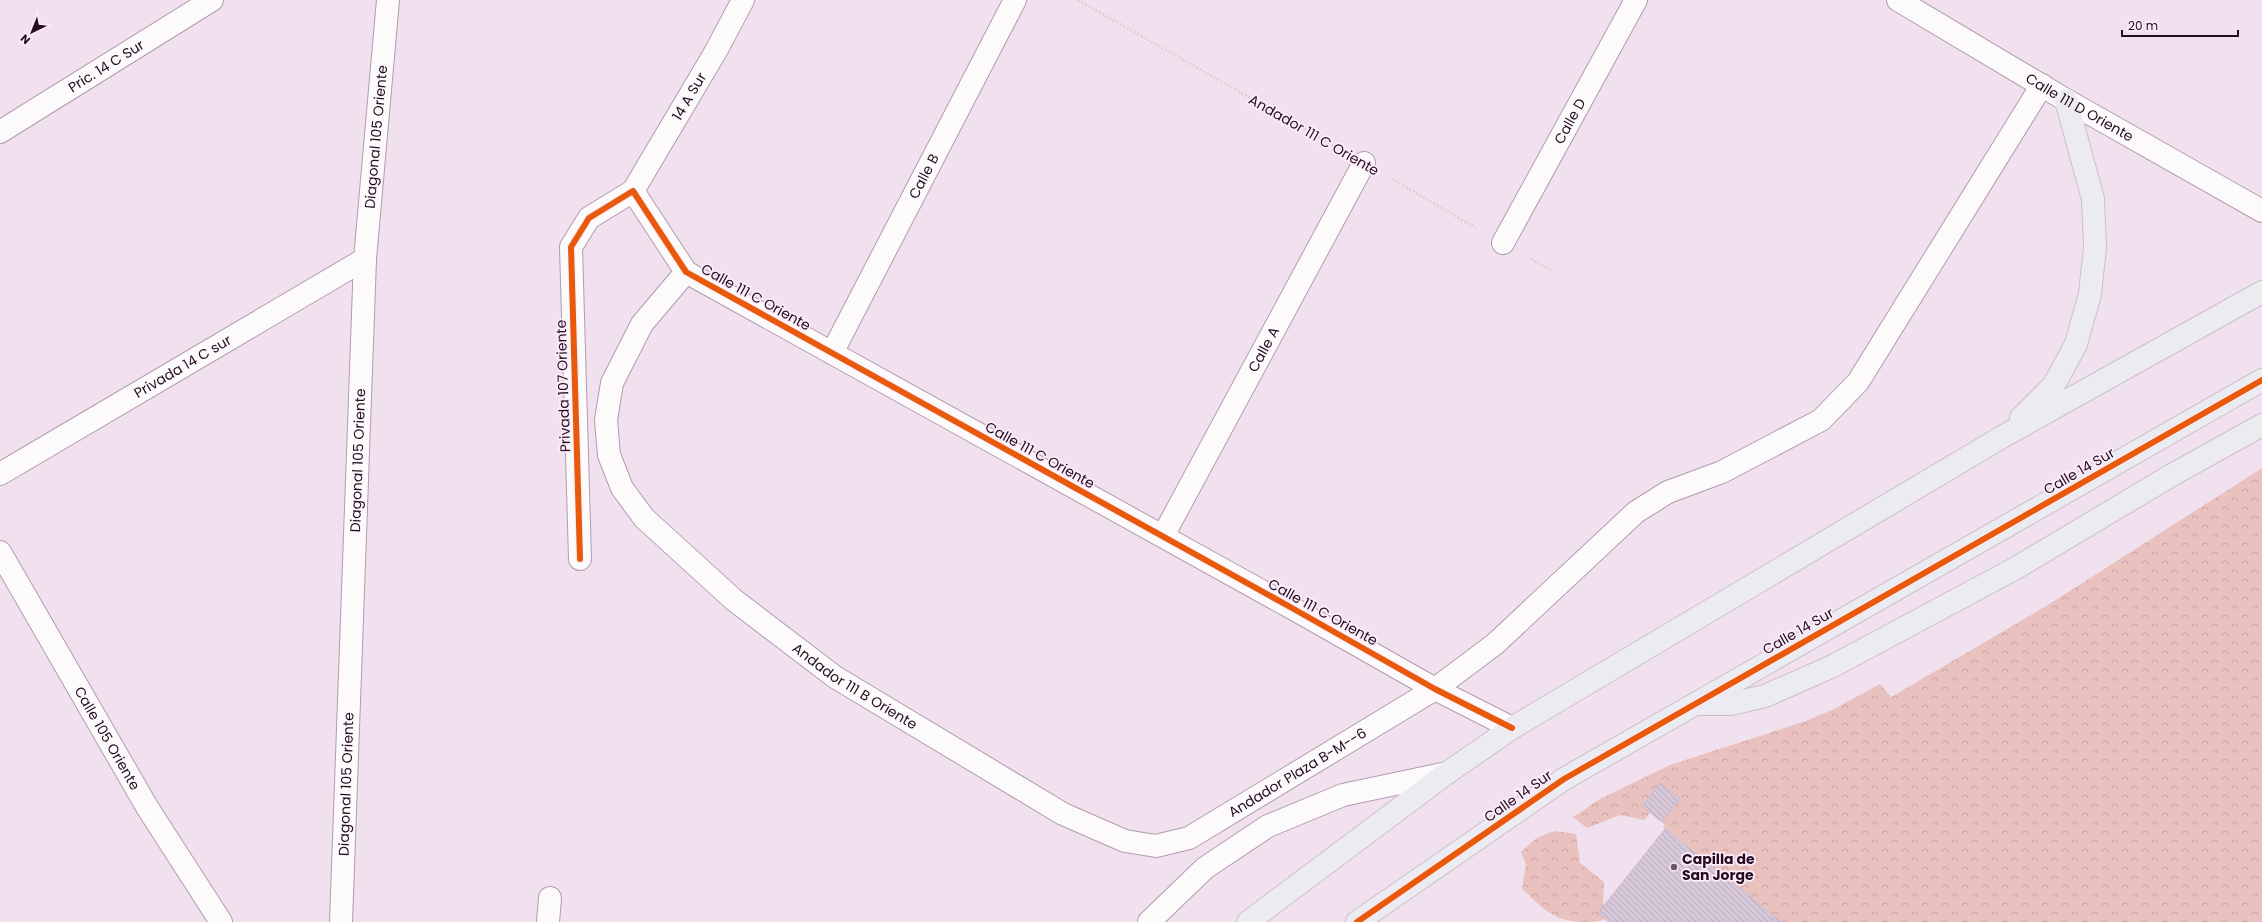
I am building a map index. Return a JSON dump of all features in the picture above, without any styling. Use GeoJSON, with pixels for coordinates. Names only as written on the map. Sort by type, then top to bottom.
{"type":"FeatureCollection","features":[{"type":"Feature","properties":{"kind":"main road"},"geometry":{"type":"LineString","coordinates":[[2002,437],[2054,385],[2076,344],[2090,294],[2095,247],[2093,199],[2066,100]]}},
{"type":"Feature","properties":{"kind":"main road"},"geometry":{"type":"LineString","coordinates":[[1248,922],[1447,773],[1512,728],[2002,437],[2262,292]]}},
{"type":"Feature","properties":{"kind":"main road","name":"Calle 14 Sur"},"geometry":{"type":"LineString","coordinates":[[1357,922],[1564,779],[2262,380]]}},
{"type":"Feature","properties":{"kind":"main road"},"geometry":{"type":"LineString","coordinates":[[1695,704],[1731,704],[1765,696],[1833,666],[2016,568],[2172,475],[2262,425]]}},
{"type":"Feature","properties":{"kind":"street","name":"Pric. 14 C Sur"},"geometry":{"type":"LineString","coordinates":[[0,132],[212,0]]}},
{"type":"Feature","properties":{"kind":"street","name":"Diagonal 105 Oriente"},"geometry":{"type":"LineString","coordinates":[[341,922],[365,259],[388,0]]}},
{"type":"Feature","properties":{"kind":"street","name":"14 A Sur"},"geometry":{"type":"LineString","coordinates":[[633,191],[716,52],[743,0]]}},
{"type":"Feature","properties":{"kind":"street","name":"Calle B"},"geometry":{"type":"LineString","coordinates":[[832,353],[1015,0]]}},
{"type":"Feature","properties":{"kind":"street","name":"Calle D"},"geometry":{"type":"LineString","coordinates":[[1503,243],[1636,0]]}},
{"type":"Feature","properties":{"kind":"street","name":"Calle 111 D Oriente"},"geometry":{"type":"LineString","coordinates":[[1898,0],[2066,100],[2262,211]]}},
{"type":"Feature","properties":{"kind":"street","name":"Andador Plaza B-M--6"},"geometry":{"type":"LineString","coordinates":[[1156,846],[1190,838],[1435,689],[1495,644],[1636,512],[1668,492],[1722,472],[1821,420],[1858,382],[2042,86]]}},
{"type":"Feature","properties":{"kind":"street","name":"Calle A"},"geometry":{"type":"LineString","coordinates":[[1163,536],[1364,163]]}},
{"type":"Feature","properties":{"kind":"street","name":"Privada 107 Oriente"},"geometry":{"type":"LineString","coordinates":[[580,559],[571,247],[589,218],[633,191]]}},
{"type":"Feature","properties":{"kind":"street","name":"Calle 111 C Oriente"},"geometry":{"type":"LineString","coordinates":[[633,191],[686,272],[1163,536],[1435,689],[1512,728]]}},
{"type":"Feature","properties":{"kind":"street","name":"Privada 14 C sur"},"geometry":{"type":"LineString","coordinates":[[0,474],[365,259]]}},
{"type":"Feature","properties":{"kind":"street","name":"Andador 111 B Oriente"},"geometry":{"type":"LineString","coordinates":[[686,272],[642,324],[612,383],[606,420],[609,455],[622,488],[644,518],[734,600],[835,677],[1063,814],[1124,841],[1156,846]]}},
{"type":"Feature","properties":{"kind":"street","name":"Calle 105 Oriente"},"geometry":{"type":"LineString","coordinates":[[0,552],[147,807],[221,922]]}},
{"type":"Feature","properties":{"kind":"street"},"geometry":{"type":"LineString","coordinates":[[1149,922],[1205,868],[1268,826],[1343,795],[1447,773]]}},
{"type":"Feature","properties":{"kind":"street"},"geometry":{"type":"LineString","coordinates":[[548,922],[550,898]]}},
{"type":"Feature","properties":{"kind":"green space"},"geometry":{"type":"Polygon","coordinates":[[[2262,468],[2262,922],[1782,922],[1663,827],[1665,825],[1662,822],[1680,799],[1660,783],[1642,805],[1650,812],[1645,820],[1620,815],[1587,828],[1573,817],[1600,799],[1670,765],[1806,721],[1834,709],[1880,684],[1891,697],[2048,605],[2262,468]]]}},
{"type":"Feature","properties":{"kind":"green space"},"geometry":{"type":"Polygon","coordinates":[[[1555,831],[1576,834],[1580,863],[1604,882],[1603,906],[1598,913],[1605,919],[1587,922],[1564,920],[1549,913],[1522,889],[1526,864],[1521,852],[1538,837],[1555,831]]]}},
{"type":"Feature","properties":{"kind":"building"},"geometry":{"type":"Polygon","coordinates":[[[1660,783],[1680,799],[1662,822],[1642,806],[1660,783]]]}},
{"type":"Feature","properties":{"kind":"building","name":"Capilla de San Jorge"},"geometry":{"type":"Polygon","coordinates":[[[1665,829],[1775,917],[1771,922],[1609,922],[1598,913],[1665,829]]]}},
{"type":"Feature","properties":{"kind":"building"},"geometry":{"type":"Polygon","coordinates":[[[1775,917],[1782,922],[1771,922],[1775,917]]]}},
{"type":"Feature","properties":{"kind":"cycle path"},"geometry":{"type":"LineString","coordinates":[[580,559],[571,247],[589,218],[633,191],[686,272],[1292,608],[1435,689],[1512,728]]}},
{"type":"Feature","properties":{"kind":"cycle path"},"geometry":{"type":"LineString","coordinates":[[1357,922],[1564,779],[2262,380]]}},
{"type":"Feature","properties":{"kind":"place","name":"Capilla de San Jorge"},"geometry":{"type":"Point","coordinates":[1674,867]}}]}
